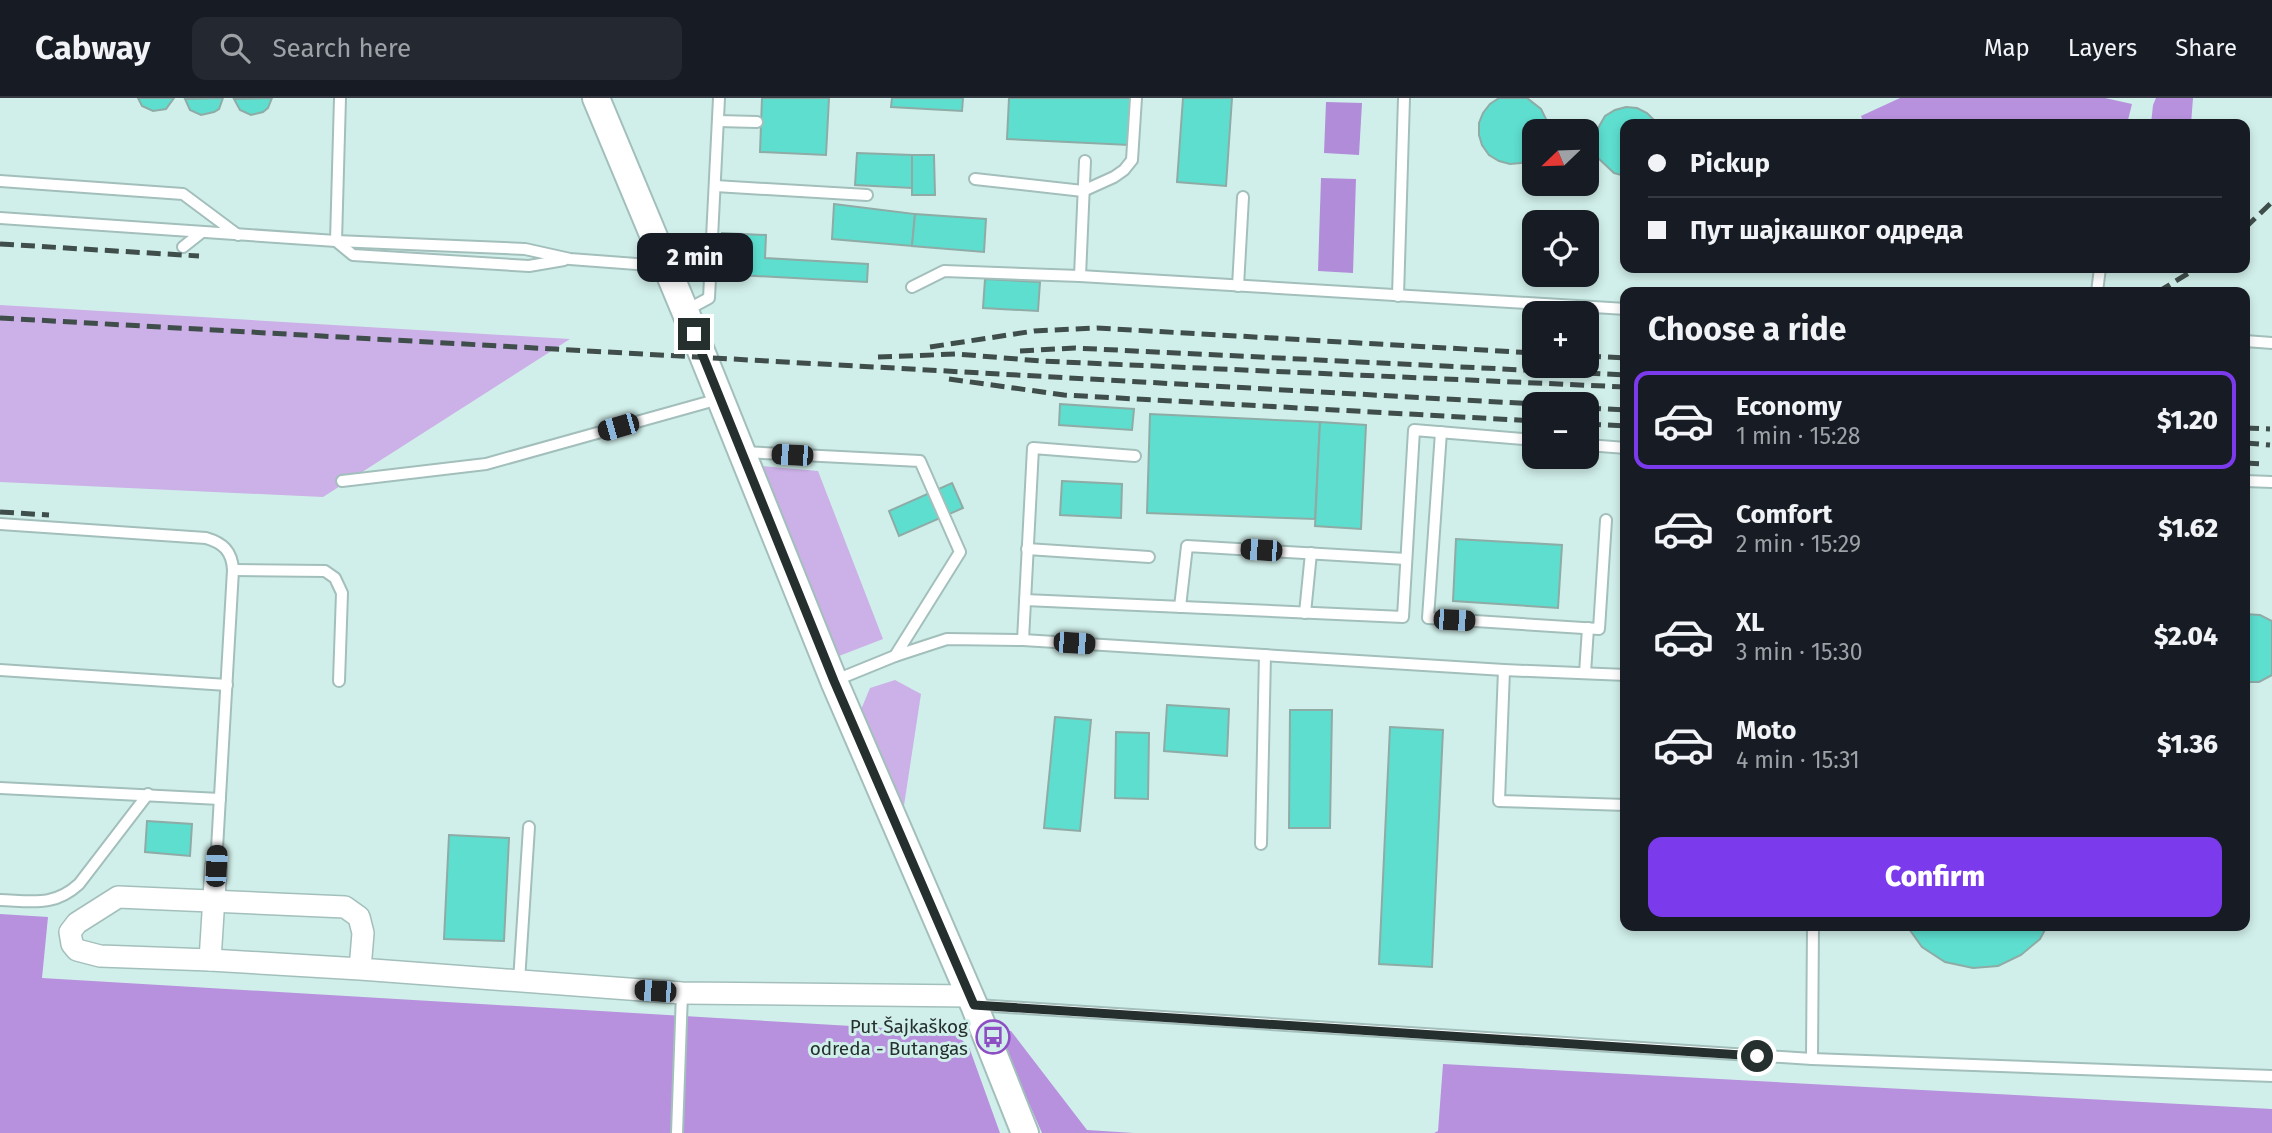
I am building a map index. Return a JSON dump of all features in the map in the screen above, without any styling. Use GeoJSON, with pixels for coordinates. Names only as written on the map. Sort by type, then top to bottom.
{"type":"FeatureCollection","features":[{"type":"Feature","properties":{"kind":"street"},"geometry":{"type":"LineString","coordinates":[[596,98],[834,681],[972,1001],[1025,1133]]}},
{"type":"Feature","properties":{"kind":"street"},"geometry":{"type":"LineString","coordinates":[[210,960],[216,866]]}},
{"type":"Feature","properties":{"kind":"street"},"geometry":{"type":"LineString","coordinates":[[360,969],[363,933],[359,917],[345,907],[118,897],[77,923],[69,932],[72,944],[77,950],[100,956],[360,969],[682,993],[972,1001]]}},
{"type":"Feature","properties":{"kind":"lane"},"geometry":{"type":"LineString","coordinates":[[337,241],[340,98]]}},
{"type":"Feature","properties":{"kind":"lane"},"geometry":{"type":"LineString","coordinates":[[685,311],[709,298],[719,98]]}},
{"type":"Feature","properties":{"kind":"lane"},"geometry":{"type":"LineString","coordinates":[[975,179],[1083,191],[1114,177],[1132,160],[1136,98]]}},
{"type":"Feature","properties":{"kind":"lane"},"geometry":{"type":"LineString","coordinates":[[1398,296],[1404,98]]}},
{"type":"Feature","properties":{"kind":"lane"},"geometry":{"type":"LineString","coordinates":[[718,121],[757,122]]}},
{"type":"Feature","properties":{"kind":"lane"},"geometry":{"type":"LineString","coordinates":[[1080,276],[1085,161]]}},
{"type":"Feature","properties":{"kind":"lane"},"geometry":{"type":"LineString","coordinates":[[0,181],[183,194],[238,234]]}},
{"type":"Feature","properties":{"kind":"lane"},"geometry":{"type":"LineString","coordinates":[[715,186],[867,195]]}},
{"type":"Feature","properties":{"kind":"lane"},"geometry":{"type":"LineString","coordinates":[[1238,286],[1243,197]]}},
{"type":"Feature","properties":{"kind":"lane"},"geometry":{"type":"LineString","coordinates":[[0,218],[337,241],[525,249],[570,259],[666,266]]}},
{"type":"Feature","properties":{"kind":"lane"},"geometry":{"type":"LineString","coordinates":[[183,247],[202,232]]}},
{"type":"Feature","properties":{"kind":"lane"},"geometry":{"type":"LineString","coordinates":[[337,241],[354,255],[528,266],[570,259]]}},
{"type":"Feature","properties":{"kind":"lane"},"geometry":{"type":"LineString","coordinates":[[912,287],[944,271],[1080,276],[1620,309]]}},
{"type":"Feature","properties":{"kind":"lane"},"geometry":{"type":"LineString","coordinates":[[2250,341],[2272,343]]}},
{"type":"Feature","properties":{"kind":"lane"},"geometry":{"type":"LineString","coordinates":[[342,481],[486,464],[719,399]]}},
{"type":"Feature","properties":{"kind":"lane"},"geometry":{"type":"LineString","coordinates":[[1025,600],[1403,617],[1414,430],[1522,439]]}},
{"type":"Feature","properties":{"kind":"lane"},"geometry":{"type":"LineString","coordinates":[[1441,432],[1428,618],[1599,629],[1606,520]]}},
{"type":"Feature","properties":{"kind":"lane"},"geometry":{"type":"LineString","coordinates":[[1599,446],[1620,448]]}},
{"type":"Feature","properties":{"kind":"lane"},"geometry":{"type":"LineString","coordinates":[[1023,640],[1032,449],[1135,456]]}},
{"type":"Feature","properties":{"kind":"lane"},"geometry":{"type":"LineString","coordinates":[[740,452],[920,461],[960,552],[895,656]]}},
{"type":"Feature","properties":{"kind":"lane"},"geometry":{"type":"LineString","coordinates":[[2250,481],[2272,482]]}},
{"type":"Feature","properties":{"kind":"lane"},"geometry":{"type":"LineString","coordinates":[[0,524],[206,538],[219,542],[227,549],[233,560],[233,570],[216,866]]}},
{"type":"Feature","properties":{"kind":"lane"},"geometry":{"type":"LineString","coordinates":[[1180,607],[1187,546],[1406,559]]}},
{"type":"Feature","properties":{"kind":"lane"},"geometry":{"type":"LineString","coordinates":[[1027,549],[1149,557]]}},
{"type":"Feature","properties":{"kind":"lane"},"geometry":{"type":"LineString","coordinates":[[1305,613],[1311,553]]}},
{"type":"Feature","properties":{"kind":"lane"},"geometry":{"type":"LineString","coordinates":[[233,570],[325,570],[335,578],[342,593],[339,681]]}},
{"type":"Feature","properties":{"kind":"lane"},"geometry":{"type":"LineString","coordinates":[[1585,674],[1588,628]]}},
{"type":"Feature","properties":{"kind":"lane"},"geometry":{"type":"LineString","coordinates":[[834,681],[895,656],[947,639],[1023,640],[1620,675]]}},
{"type":"Feature","properties":{"kind":"lane"},"geometry":{"type":"LineString","coordinates":[[1261,844],[1265,655]]}},
{"type":"Feature","properties":{"kind":"lane"},"geometry":{"type":"LineString","coordinates":[[0,670],[227,685]]}},
{"type":"Feature","properties":{"kind":"lane"},"geometry":{"type":"LineString","coordinates":[[1504,670],[1499,801],[1620,805]]}},
{"type":"Feature","properties":{"kind":"lane"},"geometry":{"type":"LineString","coordinates":[[0,788],[220,800]]}},
{"type":"Feature","properties":{"kind":"lane"},"geometry":{"type":"LineString","coordinates":[[0,900],[41,901],[67,895],[79,884],[148,794]]}},
{"type":"Feature","properties":{"kind":"lane"},"geometry":{"type":"LineString","coordinates":[[519,981],[529,827]]}},
{"type":"Feature","properties":{"kind":"lane"},"geometry":{"type":"LineString","coordinates":[[1812,1059],[1813,931]]}},
{"type":"Feature","properties":{"kind":"lane"},"geometry":{"type":"LineString","coordinates":[[677,1133],[682,993]]}},
{"type":"Feature","properties":{"kind":"lane"},"geometry":{"type":"LineString","coordinates":[[972,1001],[1812,1059],[2272,1076]]}},
{"type":"Feature","properties":{"kind":"shaded area"},"geometry":{"type":"Polygon","coordinates":[[[1900,98],[2105,98],[2132,104],[2128,119],[1862,119],[1861,116],[1900,98]]]}},
{"type":"Feature","properties":{"kind":"shaded area"},"geometry":{"type":"Polygon","coordinates":[[[2156,98],[2193,98],[2191,119],[2152,119],[2156,98]]]}},
{"type":"Feature","properties":{"kind":"shaded area"},"geometry":{"type":"Polygon","coordinates":[[[1326,102],[1362,103],[1359,155],[1324,153],[1326,102]]]}},
{"type":"Feature","properties":{"kind":"shaded area"},"geometry":{"type":"Polygon","coordinates":[[[1321,178],[1356,179],[1353,273],[1318,271],[1321,178]]]}},
{"type":"Feature","properties":{"kind":"shaded area"},"geometry":{"type":"Polygon","coordinates":[[[0,305],[570,339],[323,497],[0,482],[0,305]]]}},
{"type":"Feature","properties":{"kind":"shaded area"},"geometry":{"type":"Polygon","coordinates":[[[761,466],[818,471],[883,639],[839,656],[761,466]]]}},
{"type":"Feature","properties":{"kind":"shaded area"},"geometry":{"type":"Polygon","coordinates":[[[895,680],[921,694],[903,812],[860,712],[870,688],[895,680]]]}},
{"type":"Feature","properties":{"kind":"shaded area"},"geometry":{"type":"Polygon","coordinates":[[[0,914],[48,917],[42,978],[954,1032],[969,1047],[1000,1133],[0,1133],[0,914]]]}},
{"type":"Feature","properties":{"kind":"shaded area"},"geometry":{"type":"Polygon","coordinates":[[[997,1031],[1011,1031],[1087,1130],[1134,1133],[1042,1133],[997,1031]]]}},
{"type":"Feature","properties":{"kind":"shaded area"},"geometry":{"type":"Polygon","coordinates":[[[1443,1064],[2272,1109],[2272,1133],[1434,1133],[1438,1131],[1443,1064]]]}},
{"type":"Feature","properties":{"kind":"building"},"geometry":{"type":"Polygon","coordinates":[[[138,98],[174,98],[166,109],[153,111],[142,106],[138,98]]]}},
{"type":"Feature","properties":{"kind":"building"},"geometry":{"type":"Polygon","coordinates":[[[223,98],[219,109],[201,115],[190,110],[185,99],[223,98]]]}},
{"type":"Feature","properties":{"kind":"building"},"geometry":{"type":"Polygon","coordinates":[[[272,98],[268,108],[251,115],[240,110],[234,99],[272,98]]]}},
{"type":"Feature","properties":{"kind":"building"},"geometry":{"type":"Polygon","coordinates":[[[762,98],[829,98],[826,155],[760,152],[762,98]]]}},
{"type":"Feature","properties":{"kind":"building"},"geometry":{"type":"Polygon","coordinates":[[[892,98],[963,98],[962,111],[891,107],[892,98]]]}},
{"type":"Feature","properties":{"kind":"building"},"geometry":{"type":"Polygon","coordinates":[[[1009,98],[1131,98],[1129,145],[1007,139],[1009,98]]]}},
{"type":"Feature","properties":{"kind":"building"},"geometry":{"type":"Polygon","coordinates":[[[1183,98],[1232,98],[1226,186],[1177,182],[1183,98]]]}},
{"type":"Feature","properties":{"kind":"building"},"geometry":{"type":"Polygon","coordinates":[[[1499,98],[1527,98],[1541,109],[1546,119],[1522,119],[1522,163],[1510,164],[1499,161],[1489,155],[1482,145],[1479,123],[1490,104],[1499,98]]]}},
{"type":"Feature","properties":{"kind":"building"},"geometry":{"type":"Polygon","coordinates":[[[1626,107],[1637,108],[1653,119],[1620,119],[1620,175],[1614,173],[1600,160],[1600,125],[1605,116],[1626,107]]]}},
{"type":"Feature","properties":{"kind":"building"},"geometry":{"type":"Polygon","coordinates":[[[857,153],[912,155],[912,188],[855,185],[857,153]]]}},
{"type":"Feature","properties":{"kind":"building"},"geometry":{"type":"Polygon","coordinates":[[[912,155],[934,155],[935,195],[912,195],[912,155]]]}},
{"type":"Feature","properties":{"kind":"building"},"geometry":{"type":"Polygon","coordinates":[[[834,204],[915,214],[912,246],[832,239],[834,204]]]}},
{"type":"Feature","properties":{"kind":"building"},"geometry":{"type":"Polygon","coordinates":[[[915,214],[986,219],[984,252],[912,246],[915,214]]]}},
{"type":"Feature","properties":{"kind":"building"},"geometry":{"type":"Polygon","coordinates":[[[722,233],[766,235],[765,258],[868,264],[867,282],[720,274],[722,233]]]}},
{"type":"Feature","properties":{"kind":"building"},"geometry":{"type":"Polygon","coordinates":[[[985,279],[1040,282],[1038,311],[983,308],[985,279]]]}},
{"type":"Feature","properties":{"kind":"building"},"geometry":{"type":"Polygon","coordinates":[[[1060,404],[1134,409],[1132,430],[1059,425],[1060,404]]]}},
{"type":"Feature","properties":{"kind":"building"},"geometry":{"type":"Polygon","coordinates":[[[1150,414],[1320,422],[1315,519],[1147,513],[1150,414]]]}},
{"type":"Feature","properties":{"kind":"building"},"geometry":{"type":"Polygon","coordinates":[[[1320,422],[1366,425],[1361,529],[1315,526],[1320,422]]]}},
{"type":"Feature","properties":{"kind":"building"},"geometry":{"type":"Polygon","coordinates":[[[1062,481],[1122,484],[1121,518],[1060,515],[1062,481]]]}},
{"type":"Feature","properties":{"kind":"building"},"geometry":{"type":"Polygon","coordinates":[[[952,483],[963,508],[899,536],[889,511],[952,483]]]}},
{"type":"Feature","properties":{"kind":"building"},"geometry":{"type":"Polygon","coordinates":[[[1456,539],[1562,545],[1558,608],[1453,601],[1456,539]]]}},
{"type":"Feature","properties":{"kind":"building"},"geometry":{"type":"Polygon","coordinates":[[[2250,614],[2260,615],[2272,621],[2272,675],[2259,682],[2250,682],[2250,614]]]}},
{"type":"Feature","properties":{"kind":"building"},"geometry":{"type":"Polygon","coordinates":[[[1167,705],[1229,709],[1227,756],[1164,751],[1167,705]]]}},
{"type":"Feature","properties":{"kind":"building"},"geometry":{"type":"Polygon","coordinates":[[[1290,710],[1332,710],[1330,828],[1289,828],[1290,710]]]}},
{"type":"Feature","properties":{"kind":"building"},"geometry":{"type":"Polygon","coordinates":[[[1055,717],[1091,720],[1080,831],[1044,828],[1055,717]]]}},
{"type":"Feature","properties":{"kind":"building"},"geometry":{"type":"Polygon","coordinates":[[[1390,727],[1443,730],[1432,967],[1379,964],[1390,727]]]}},
{"type":"Feature","properties":{"kind":"building"},"geometry":{"type":"Polygon","coordinates":[[[1116,732],[1149,733],[1148,799],[1115,798],[1116,732]]]}},
{"type":"Feature","properties":{"kind":"building"},"geometry":{"type":"Polygon","coordinates":[[[147,821],[192,824],[190,856],[145,852],[147,821]]]}},
{"type":"Feature","properties":{"kind":"building"},"geometry":{"type":"Polygon","coordinates":[[[449,835],[509,838],[504,941],[444,939],[449,835]]]}},
{"type":"Feature","properties":{"kind":"building"},"geometry":{"type":"Polygon","coordinates":[[[1911,931],[2044,931],[2040,939],[2021,955],[1998,966],[1973,968],[1945,962],[1922,947],[1911,931]]]}},
{"type":"Feature","properties":{"kind":"railway"},"geometry":{"type":"LineString","coordinates":[[2250,223],[2272,202]]}},
{"type":"Feature","properties":{"kind":"railway"},"geometry":{"type":"LineString","coordinates":[[0,244],[199,256]]}},
{"type":"Feature","properties":{"kind":"railway"},"geometry":{"type":"LineString","coordinates":[[2166,287],[2189,273]]}},
{"type":"Feature","properties":{"kind":"railway"},"geometry":{"type":"LineString","coordinates":[[0,318],[1522,403]]}},
{"type":"Feature","properties":{"kind":"railway"},"geometry":{"type":"LineString","coordinates":[[930,347],[1034,331],[1097,328],[1522,352]]}},
{"type":"Feature","properties":{"kind":"railway"},"geometry":{"type":"LineString","coordinates":[[1020,351],[1075,348],[1620,375]]}},
{"type":"Feature","properties":{"kind":"railway"},"geometry":{"type":"LineString","coordinates":[[878,357],[957,354],[1041,361],[1620,387]]}},
{"type":"Feature","properties":{"kind":"railway"},"geometry":{"type":"LineString","coordinates":[[1599,357],[1620,358]]}},
{"type":"Feature","properties":{"kind":"railway"},"geometry":{"type":"LineString","coordinates":[[949,379],[1064,395],[1522,420]]}},
{"type":"Feature","properties":{"kind":"railway"},"geometry":{"type":"LineString","coordinates":[[1599,409],[1620,410]]}},
{"type":"Feature","properties":{"kind":"railway"},"geometry":{"type":"LineString","coordinates":[[1599,425],[1620,426]]}},
{"type":"Feature","properties":{"kind":"railway"},"geometry":{"type":"LineString","coordinates":[[2250,428],[2270,429]]}},
{"type":"Feature","properties":{"kind":"railway"},"geometry":{"type":"LineString","coordinates":[[2250,443],[2270,445]]}},
{"type":"Feature","properties":{"kind":"railway"},"geometry":{"type":"LineString","coordinates":[[2250,463],[2265,464]]}},
{"type":"Feature","properties":{"kind":"railway"},"geometry":{"type":"LineString","coordinates":[[0,512],[49,515]]}},
{"type":"Feature","properties":{"kind":"place","name":"Put Šajkaškog odreda - Butangas"},"geometry":{"type":"Point","coordinates":[993,1037]}},
{"type":"Feature","properties":{"kind":"route"},"geometry":{"type":"LineString","coordinates":[[694,334],[834,681],[974,1005],[1757,1056]]}}]}
